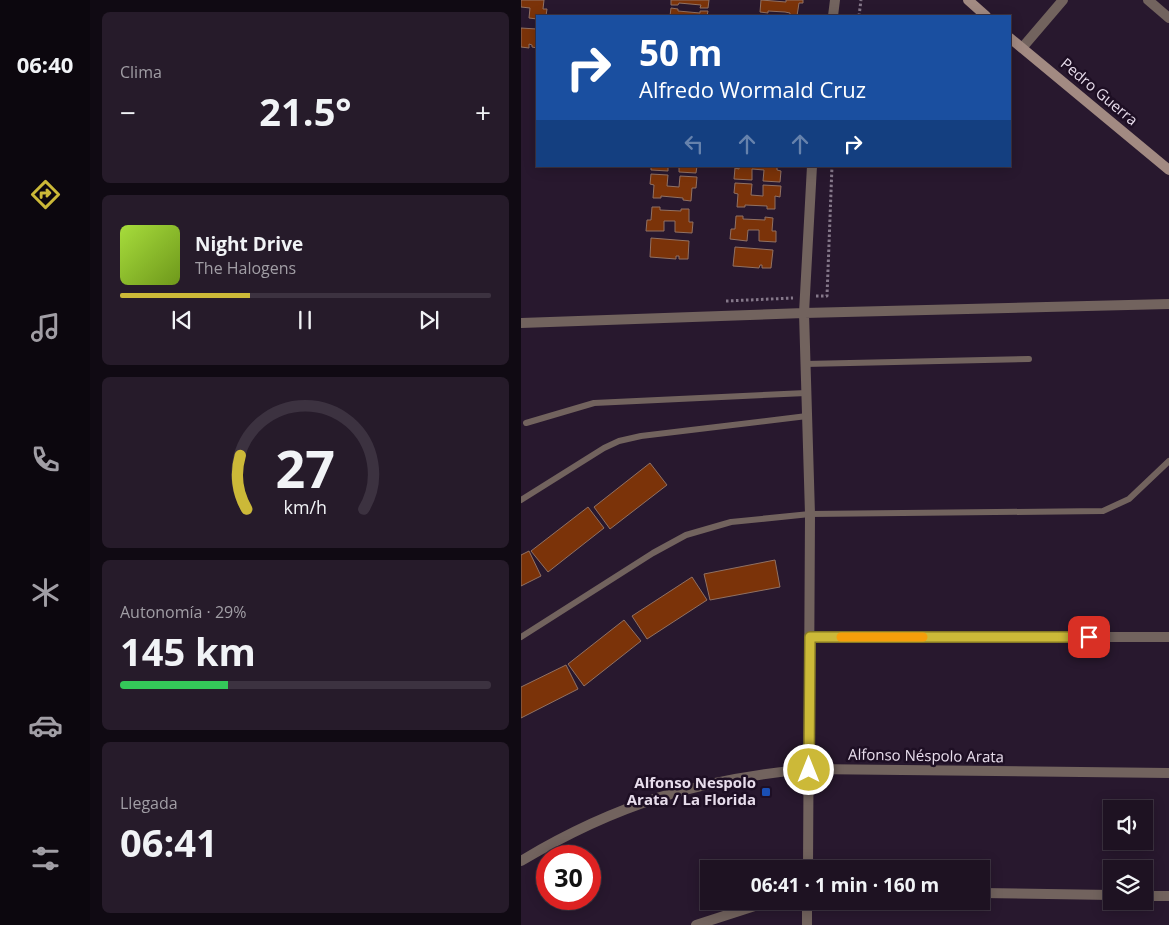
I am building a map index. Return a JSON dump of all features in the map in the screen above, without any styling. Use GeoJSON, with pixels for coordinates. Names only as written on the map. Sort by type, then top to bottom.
{"type":"FeatureCollection","features":[{"type":"Feature","properties":{"kind":"street"},"geometry":{"type":"LineString","coordinates":[[833,15],[835,0]]}},
{"type":"Feature","properties":{"kind":"street"},"geometry":{"type":"LineString","coordinates":[[967,0],[985,15]]}},
{"type":"Feature","properties":{"kind":"street"},"geometry":{"type":"LineString","coordinates":[[1022,48],[1063,0]]}},
{"type":"Feature","properties":{"kind":"street"},"geometry":{"type":"LineString","coordinates":[[1148,0],[1169,18]]}},
{"type":"Feature","properties":{"kind":"street","name":"Pedro Guerra"},"geometry":{"type":"LineString","coordinates":[[1011,39],[1169,170]]}},
{"type":"Feature","properties":{"kind":"street"},"geometry":{"type":"LineString","coordinates":[[808,860],[810,514],[804,312],[812,167]]}},
{"type":"Feature","properties":{"kind":"street"},"geometry":{"type":"LineString","coordinates":[[521,324],[804,312],[1169,304]]}},
{"type":"Feature","properties":{"kind":"street"},"geometry":{"type":"LineString","coordinates":[[810,637],[1169,637]]}},
{"type":"Feature","properties":{"kind":"street","name":"Alfonso Néspolo Arata"},"geometry":{"type":"LineString","coordinates":[[521,861],[584,826],[655,798],[691,787],[766,773],[809,770],[1169,773]]}},
{"type":"Feature","properties":{"kind":"street"},"geometry":{"type":"LineString","coordinates":[[990,893],[1103,895]]}},
{"type":"Feature","properties":{"kind":"street"},"geometry":{"type":"LineString","coordinates":[[1153,896],[1169,896]]}},
{"type":"Feature","properties":{"kind":"street"},"geometry":{"type":"LineString","coordinates":[[696,925],[742,910]]}},
{"type":"Feature","properties":{"kind":"street"},"geometry":{"type":"LineString","coordinates":[[807,910],[807,925]]}},
{"type":"Feature","properties":{"kind":"lane"},"geometry":{"type":"LineString","coordinates":[[805,364],[1029,359]]}},
{"type":"Feature","properties":{"kind":"lane"},"geometry":{"type":"LineString","coordinates":[[526,423],[594,403],[806,393]]}},
{"type":"Feature","properties":{"kind":"lane"},"geometry":{"type":"LineString","coordinates":[[521,500],[619,441],[641,436],[807,416]]}},
{"type":"Feature","properties":{"kind":"lane"},"geometry":{"type":"LineString","coordinates":[[521,637],[653,553],[686,535],[731,522],[810,514],[1103,511],[1129,499],[1169,461]]}},
{"type":"Feature","properties":{"kind":"path"},"geometry":{"type":"LineString","coordinates":[[859,15],[861,0]]}},
{"type":"Feature","properties":{"kind":"path"},"geometry":{"type":"LineString","coordinates":[[718,301],[827,296],[832,167]]}},
{"type":"Feature","properties":{"kind":"building"},"geometry":{"type":"Polygon","coordinates":[[[521,0],[544,0],[543,9],[547,9],[546,15],[536,15],[536,19],[529,18],[530,8],[521,7],[521,0]]]}},
{"type":"Feature","properties":{"kind":"building"},"geometry":{"type":"Polygon","coordinates":[[[671,0],[709,0],[708,8],[700,8],[701,5],[679,3],[678,5],[671,5],[671,0]]]}},
{"type":"Feature","properties":{"kind":"building"},"geometry":{"type":"Polygon","coordinates":[[[761,0],[786,2],[786,0],[803,0],[803,3],[799,3],[797,15],[790,15],[790,13],[785,12],[760,12],[761,0]]]}},
{"type":"Feature","properties":{"kind":"building"},"geometry":{"type":"Polygon","coordinates":[[[671,8],[678,9],[678,11],[700,13],[700,11],[708,11],[707,15],[670,15],[671,8]]]}},
{"type":"Feature","properties":{"kind":"building"},"geometry":{"type":"Polygon","coordinates":[[[521,28],[536,29],[536,48],[529,44],[529,48],[521,47],[521,28]]]}},
{"type":"Feature","properties":{"kind":"building"},"geometry":{"type":"Polygon","coordinates":[[[651,167],[668,167],[668,171],[651,170],[651,167]]]}},
{"type":"Feature","properties":{"kind":"building"},"geometry":{"type":"Polygon","coordinates":[[[679,167],[697,167],[696,173],[679,172],[679,167]]]}},
{"type":"Feature","properties":{"kind":"building"},"geometry":{"type":"Polygon","coordinates":[[[739,167],[777,167],[777,170],[781,171],[780,182],[763,181],[764,170],[752,169],[752,180],[734,179],[735,168],[739,169],[739,167]]]}},
{"type":"Feature","properties":{"kind":"building"},"geometry":{"type":"Polygon","coordinates":[[[651,174],[668,175],[667,186],[679,187],[680,176],[697,177],[696,188],[692,188],[691,201],[683,200],[683,198],[661,196],[661,198],[653,198],[654,185],[650,184],[651,174]]]}},
{"type":"Feature","properties":{"kind":"building"},"geometry":{"type":"Polygon","coordinates":[[[735,183],[752,184],[751,195],[763,196],[763,185],[781,186],[780,197],[775,196],[775,209],[767,209],[767,206],[745,205],[745,207],[737,207],[738,194],[734,193],[735,183]]]}},
{"type":"Feature","properties":{"kind":"building"},"geometry":{"type":"Polygon","coordinates":[[[652,207],[660,207],[660,210],[681,211],[681,209],[689,209],[689,222],[693,222],[692,233],[675,232],[675,221],[664,221],[664,231],[646,231],[647,220],[651,220],[652,207]]]}},
{"type":"Feature","properties":{"kind":"building"},"geometry":{"type":"Polygon","coordinates":[[[736,216],[743,216],[743,219],[765,220],[765,217],[773,218],[772,231],[776,231],[776,242],[759,241],[759,230],[748,230],[747,241],[730,239],[731,229],[735,229],[736,216]]]}},
{"type":"Feature","properties":{"kind":"building"},"geometry":{"type":"Polygon","coordinates":[[[651,238],[689,241],[688,259],[679,259],[679,256],[676,256],[676,259],[650,257],[651,238]]]}},
{"type":"Feature","properties":{"kind":"building"},"geometry":{"type":"Polygon","coordinates":[[[735,247],[773,250],[771,268],[762,268],[762,265],[759,268],[733,266],[735,247]]]}},
{"type":"Feature","properties":{"kind":"building"},"geometry":{"type":"Polygon","coordinates":[[[650,463],[667,485],[610,529],[594,507],[650,463]]]}},
{"type":"Feature","properties":{"kind":"building"},"geometry":{"type":"Polygon","coordinates":[[[588,507],[604,528],[548,572],[531,551],[588,507]]]}},
{"type":"Feature","properties":{"kind":"building"},"geometry":{"type":"Polygon","coordinates":[[[529,551],[541,576],[521,586],[521,555],[529,551]]]}},
{"type":"Feature","properties":{"kind":"building"},"geometry":{"type":"Polygon","coordinates":[[[775,560],[780,587],[710,600],[704,574],[775,560]]]}},
{"type":"Feature","properties":{"kind":"building"},"geometry":{"type":"Polygon","coordinates":[[[692,577],[707,600],[647,639],[632,616],[692,577]]]}},
{"type":"Feature","properties":{"kind":"building"},"geometry":{"type":"Polygon","coordinates":[[[624,620],[641,641],[584,686],[568,664],[624,620]]]}},
{"type":"Feature","properties":{"kind":"building"},"geometry":{"type":"Polygon","coordinates":[[[566,665],[578,689],[521,718],[521,687],[566,665]]]}},
{"type":"Feature","properties":{"kind":"slow traffic"},"geometry":{"type":"LineString","coordinates":[[841,637],[923,637]]}},
{"type":"Feature","properties":{"kind":"place","name":"Alfonso Nespolo Arata / La Florida"},"geometry":{"type":"Point","coordinates":[766,792]}},
{"type":"Feature","properties":{"kind":"route"},"geometry":{"type":"LineString","coordinates":[[809,770],[810,637],[1089,637]]}}]}
